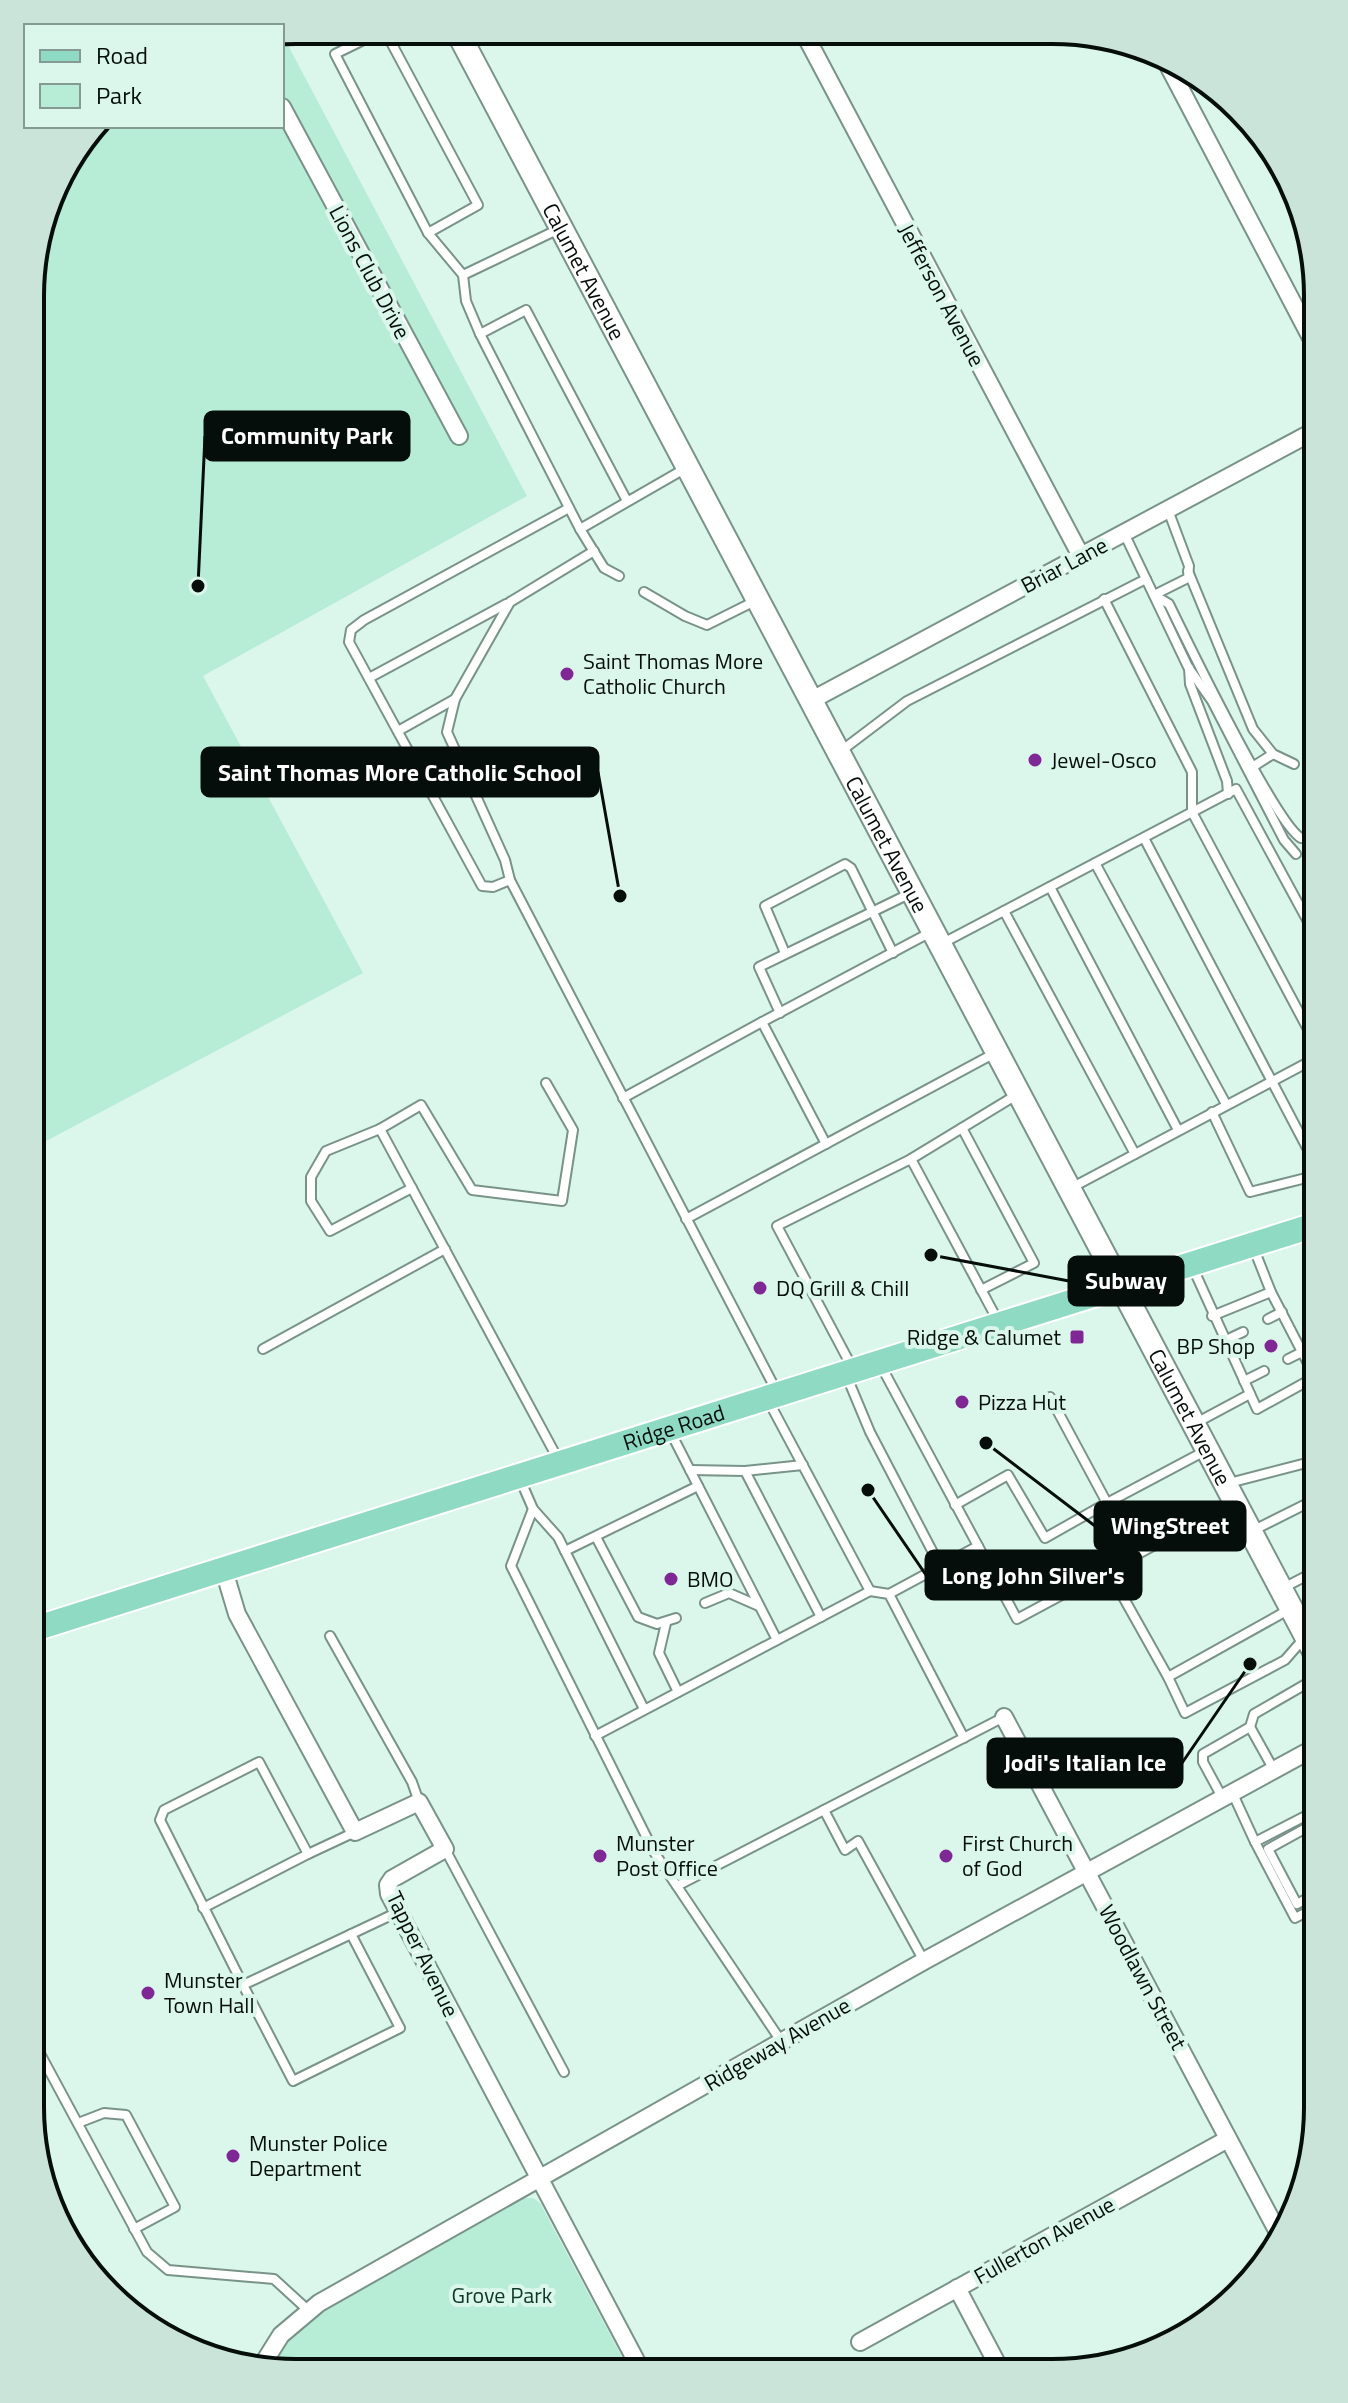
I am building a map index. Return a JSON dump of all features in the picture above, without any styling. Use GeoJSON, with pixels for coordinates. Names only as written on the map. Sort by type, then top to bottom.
{"type":"FeatureCollection","features":[{"type":"Feature","properties":{"kind":"main road","name":"Calumet Avenue"},"geometry":{"type":"LineString","coordinates":[[464,44],[1119,1289],[1286,1599],[1303,1622]]}},
{"type":"Feature","properties":{"kind":"main road","name":"Ridge Road"},"geometry":{"type":"LineString","coordinates":[[44,1626],[1303,1229]]}},
{"type":"Feature","properties":{"kind":"street","name":"Jefferson Avenue"},"geometry":{"type":"LineString","coordinates":[[810,44],[1081,556]]}},
{"type":"Feature","properties":{"kind":"street"},"geometry":{"type":"LineString","coordinates":[[1174,76],[1304,324]]}},
{"type":"Feature","properties":{"kind":"street","name":"Lions Club Drive"},"geometry":{"type":"LineString","coordinates":[[284,111],[459,436]]}},
{"type":"Feature","properties":{"kind":"street","name":"Briar Lane"},"geometry":{"type":"LineString","coordinates":[[810,701],[1304,437]]}},
{"type":"Feature","properties":{"kind":"street"},"geometry":{"type":"LineString","coordinates":[[223,1567],[237,1614],[355,1832],[419,1802],[445,1849]]}},
{"type":"Feature","properties":{"kind":"street","name":"Woodlawn Street"},"geometry":{"type":"LineString","coordinates":[[1004,1717],[1274,2225]]}},
{"type":"Feature","properties":{"kind":"street","name":"Ridgeway Avenue"},"geometry":{"type":"LineString","coordinates":[[267,2357],[281,2335],[310,2311],[924,1961],[1303,1754]]}},
{"type":"Feature","properties":{"kind":"street","name":"Tapper Avenue"},"geometry":{"type":"LineString","coordinates":[[445,1849],[392,1879],[388,1885],[389,1894],[635,2359]]}},
{"type":"Feature","properties":{"kind":"street","name":"Fullerton Avenue"},"geometry":{"type":"LineString","coordinates":[[860,2342],[1228,2139]]}},
{"type":"Feature","properties":{"kind":"street"},"geometry":{"type":"LineString","coordinates":[[957,2288],[995,2359]]}},
{"type":"Feature","properties":{"kind":"lane"},"geometry":{"type":"LineString","coordinates":[[356,44],[335,54],[428,233],[463,275],[466,301],[480,334],[580,529],[604,568],[619,576]]}},
{"type":"Feature","properties":{"kind":"lane"},"geometry":{"type":"LineString","coordinates":[[391,44],[478,205],[428,233]]}},
{"type":"Feature","properties":{"kind":"lane"},"geometry":{"type":"LineString","coordinates":[[463,275],[561,229]]}},
{"type":"Feature","properties":{"kind":"lane"},"geometry":{"type":"LineString","coordinates":[[480,334],[526,310],[627,501]]}},
{"type":"Feature","properties":{"kind":"lane"},"geometry":{"type":"LineString","coordinates":[[580,529],[687,467]]}},
{"type":"Feature","properties":{"kind":"lane"},"geometry":{"type":"LineString","coordinates":[[510,880],[493,887],[482,886],[349,642],[351,630],[569,508]]}},
{"type":"Feature","properties":{"kind":"lane"},"geometry":{"type":"LineString","coordinates":[[1167,510],[1188,575],[1253,729],[1273,754],[1294,764]]}},
{"type":"Feature","properties":{"kind":"lane"},"geometry":{"type":"LineString","coordinates":[[1124,533],[1188,667],[1212,701],[1284,840],[1296,854]]}},
{"type":"Feature","properties":{"kind":"lane"},"geometry":{"type":"LineString","coordinates":[[369,678],[510,602],[594,551]]}},
{"type":"Feature","properties":{"kind":"lane"},"geometry":{"type":"LineString","coordinates":[[1154,595],[1188,575]]}},
{"type":"Feature","properties":{"kind":"lane"},"geometry":{"type":"LineString","coordinates":[[838,753],[907,701],[1146,579]]}},
{"type":"Feature","properties":{"kind":"lane"},"geometry":{"type":"LineString","coordinates":[[644,592],[707,625],[757,600]]}},
{"type":"Feature","properties":{"kind":"lane"},"geometry":{"type":"LineString","coordinates":[[1154,595],[1169,604],[1291,832],[1301,838]]}},
{"type":"Feature","properties":{"kind":"lane"},"geometry":{"type":"LineString","coordinates":[[1104,599],[1192,772],[1192,812],[1304,1021]]}},
{"type":"Feature","properties":{"kind":"lane"},"geometry":{"type":"LineString","coordinates":[[510,602],[455,699],[447,732],[505,860],[510,880],[686,1219],[803,1465],[870,1591]]}},
{"type":"Feature","properties":{"kind":"lane"},"geometry":{"type":"LineString","coordinates":[[1188,667],[1190,684],[1227,781],[1228,794]]}},
{"type":"Feature","properties":{"kind":"lane"},"geometry":{"type":"LineString","coordinates":[[398,731],[455,699]]}},
{"type":"Feature","properties":{"kind":"lane"},"geometry":{"type":"LineString","coordinates":[[1254,766],[1273,754]]}},
{"type":"Feature","properties":{"kind":"lane"},"geometry":{"type":"LineString","coordinates":[[623,1098],[893,953],[1004,911],[1236,789],[1304,914]]}},
{"type":"Feature","properties":{"kind":"lane"},"geometry":{"type":"LineString","coordinates":[[1144,838],[1304,1142]]}},
{"type":"Feature","properties":{"kind":"lane"},"geometry":{"type":"LineString","coordinates":[[1095,863],[1226,1104]]}},
{"type":"Feature","properties":{"kind":"lane"},"geometry":{"type":"LineString","coordinates":[[785,953],[765,906],[845,864],[851,868],[893,953]]}},
{"type":"Feature","properties":{"kind":"lane"},"geometry":{"type":"LineString","coordinates":[[1050,887],[1178,1130]]}},
{"type":"Feature","properties":{"kind":"lane"},"geometry":{"type":"LineString","coordinates":[[780,1013],[759,967],[911,892]]}},
{"type":"Feature","properties":{"kind":"lane"},"geometry":{"type":"LineString","coordinates":[[1004,911],[1135,1154]]}},
{"type":"Feature","properties":{"kind":"lane"},"geometry":{"type":"LineString","coordinates":[[762,1022],[826,1144]]}},
{"type":"Feature","properties":{"kind":"lane"},"geometry":{"type":"LineString","coordinates":[[686,1219],[996,1052]]}},
{"type":"Feature","properties":{"kind":"lane"},"geometry":{"type":"LineString","coordinates":[[1068,1190],[1304,1064]]}},
{"type":"Feature","properties":{"kind":"lane"},"geometry":{"type":"LineString","coordinates":[[412,1188],[330,1231],[311,1201],[311,1177],[326,1151],[380,1129],[421,1105],[472,1190],[562,1201],[573,1130],[546,1083]]}},
{"type":"Feature","properties":{"kind":"lane"},"geometry":{"type":"LineString","coordinates":[[940,1566],[870,1432],[850,1372],[777,1226],[911,1159],[1018,1094]]}},
{"type":"Feature","properties":{"kind":"lane"},"geometry":{"type":"LineString","coordinates":[[1212,1112],[1250,1192],[1304,1176]]}},
{"type":"Feature","properties":{"kind":"lane"},"geometry":{"type":"LineString","coordinates":[[962,1128],[1034,1263],[981,1290]]}},
{"type":"Feature","properties":{"kind":"lane"},"geometry":{"type":"LineString","coordinates":[[380,1129],[560,1462]]}},
{"type":"Feature","properties":{"kind":"lane"},"geometry":{"type":"LineString","coordinates":[[911,1159],[1000,1326]]}},
{"type":"Feature","properties":{"kind":"lane"},"geometry":{"type":"LineString","coordinates":[[1252,1245],[1271,1292],[1303,1355]]}},
{"type":"Feature","properties":{"kind":"lane"},"geometry":{"type":"LineString","coordinates":[[263,1349],[445,1249]]}},
{"type":"Feature","properties":{"kind":"lane"},"geometry":{"type":"LineString","coordinates":[[1192,1265],[1212,1316],[1257,1409],[1303,1383]]}},
{"type":"Feature","properties":{"kind":"lane"},"geometry":{"type":"LineString","coordinates":[[1212,1316],[1271,1292]]}},
{"type":"Feature","properties":{"kind":"lane"},"geometry":{"type":"LineString","coordinates":[[1268,1319],[1282,1312]]}},
{"type":"Feature","properties":{"kind":"lane"},"geometry":{"type":"LineString","coordinates":[[1224,1341],[1243,1332]]}},
{"type":"Feature","properties":{"kind":"lane"},"geometry":{"type":"LineString","coordinates":[[1288,1359],[1302,1352]]}},
{"type":"Feature","properties":{"kind":"lane"},"geometry":{"type":"LineString","coordinates":[[879,1363],[1017,1619],[1108,1570],[1229,1493],[1303,1465]]}},
{"type":"Feature","properties":{"kind":"lane"},"geometry":{"type":"LineString","coordinates":[[1244,1381],[1264,1371]]}},
{"type":"Feature","properties":{"kind":"lane"},"geometry":{"type":"LineString","coordinates":[[1192,1425],[1250,1394]]}},
{"type":"Feature","properties":{"kind":"lane"},"geometry":{"type":"LineString","coordinates":[[1050,1397],[1107,1503]]}},
{"type":"Feature","properties":{"kind":"lane"},"geometry":{"type":"LineString","coordinates":[[669,1429],[777,1640]]}},
{"type":"Feature","properties":{"kind":"lane"},"geometry":{"type":"LineString","coordinates":[[955,1505],[1008,1475],[1045,1538],[1206,1451]]}},
{"type":"Feature","properties":{"kind":"lane"},"geometry":{"type":"LineString","coordinates":[[690,1470],[745,1471],[803,1465]]}},
{"type":"Feature","properties":{"kind":"lane"},"geometry":{"type":"LineString","coordinates":[[745,1471],[821,1617]]}},
{"type":"Feature","properties":{"kind":"lane"},"geometry":{"type":"LineString","coordinates":[[518,1475],[533,1509],[558,1537],[644,1709]]}},
{"type":"Feature","properties":{"kind":"lane"},"geometry":{"type":"LineString","coordinates":[[565,1551],[698,1486]]}},
{"type":"Feature","properties":{"kind":"lane"},"geometry":{"type":"LineString","coordinates":[[1250,1533],[1303,1506]]}},
{"type":"Feature","properties":{"kind":"lane"},"geometry":{"type":"LineString","coordinates":[[533,1509],[511,1566],[654,1852],[781,2042]]}},
{"type":"Feature","properties":{"kind":"lane"},"geometry":{"type":"LineString","coordinates":[[596,1537],[633,1611],[643,1621],[666,1623],[676,1618]]}},
{"type":"Feature","properties":{"kind":"lane"},"geometry":{"type":"LineString","coordinates":[[595,1736],[870,1591],[889,1594],[978,1546]]}},
{"type":"Feature","properties":{"kind":"lane"},"geometry":{"type":"LineString","coordinates":[[1108,1570],[1185,1713],[1285,1660],[1303,1642]]}},
{"type":"Feature","properties":{"kind":"lane"},"geometry":{"type":"LineString","coordinates":[[1168,1677],[1286,1599],[1303,1583]]}},
{"type":"Feature","properties":{"kind":"lane"},"geometry":{"type":"LineString","coordinates":[[705,1603],[729,1593],[760,1606]]}},
{"type":"Feature","properties":{"kind":"lane"},"geometry":{"type":"LineString","coordinates":[[889,1594],[964,1738]]}},
{"type":"Feature","properties":{"kind":"lane"},"geometry":{"type":"LineString","coordinates":[[666,1623],[660,1658],[678,1692]]}},
{"type":"Feature","properties":{"kind":"lane"},"geometry":{"type":"LineString","coordinates":[[330,1636],[412,1782],[419,1802]]}},
{"type":"Feature","properties":{"kind":"lane"},"geometry":{"type":"LineString","coordinates":[[1303,1686],[1254,1714],[1250,1727],[1203,1754],[1203,1762],[1227,1794],[1295,1918],[1303,1914]]}},
{"type":"Feature","properties":{"kind":"lane"},"geometry":{"type":"LineString","coordinates":[[677,1886],[1004,1717]]}},
{"type":"Feature","properties":{"kind":"lane"},"geometry":{"type":"LineString","coordinates":[[1250,1727],[1274,1770]]}},
{"type":"Feature","properties":{"kind":"lane"},"geometry":{"type":"LineString","coordinates":[[308,1854],[259,1762],[164,1810],[161,1815],[162,1828],[293,2081],[400,2028],[351,1934]]}},
{"type":"Feature","properties":{"kind":"lane"},"geometry":{"type":"LineString","coordinates":[[824,1810],[845,1850],[858,1841],[924,1961]]}},
{"type":"Feature","properties":{"kind":"lane"},"geometry":{"type":"LineString","coordinates":[[1255,1842],[1303,1817]]}},
{"type":"Feature","properties":{"kind":"lane"},"geometry":{"type":"LineString","coordinates":[[1303,1830],[1268,1849],[1297,1904],[1303,1901]]}},
{"type":"Feature","properties":{"kind":"lane"},"geometry":{"type":"LineString","coordinates":[[203,1908],[355,1832]]}},
{"type":"Feature","properties":{"kind":"lane"},"geometry":{"type":"LineString","coordinates":[[445,1849],[564,2072]]}},
{"type":"Feature","properties":{"kind":"lane"},"geometry":{"type":"LineString","coordinates":[[243,1985],[398,1912]]}},
{"type":"Feature","properties":{"kind":"lane"},"geometry":{"type":"LineString","coordinates":[[44,2061],[147,2252],[168,2270],[274,2279],[310,2311]]}},
{"type":"Feature","properties":{"kind":"lane"},"geometry":{"type":"LineString","coordinates":[[78,2123],[104,2113],[126,2115],[161,2180],[175,2207],[134,2229]]}},
{"type":"Feature","properties":{"kind":"green space"},"geometry":{"type":"Polygon","coordinates":[[[284,45],[288,45],[527,496],[203,676],[363,973],[44,1142],[46,263],[63,200],[86,156],[109,128],[284,128],[284,45]]]}},
{"type":"Feature","properties":{"kind":"green space","name":"Grove Park"},"geometry":{"type":"Polygon","coordinates":[[[522,2198],[533,2198],[540,2203],[623,2359],[273,2358],[277,2349],[316,2310],[522,2198]]]}},
{"type":"Feature","properties":{"kind":"place","name":"Community Park"},"geometry":{"type":"Point","coordinates":[198,586]}},
{"type":"Feature","properties":{"kind":"place","name":"Saint Thomas More Catholic Church"},"geometry":{"type":"Point","coordinates":[567,674]}},
{"type":"Feature","properties":{"kind":"place","name":"Jewel-Osco"},"geometry":{"type":"Point","coordinates":[1035,760]}},
{"type":"Feature","properties":{"kind":"place","name":"Saint Thomas More Catholic School"},"geometry":{"type":"Point","coordinates":[620,896]}},
{"type":"Feature","properties":{"kind":"place","name":"Subway"},"geometry":{"type":"Point","coordinates":[931,1255]}},
{"type":"Feature","properties":{"kind":"place","name":"DQ Grill & Chill"},"geometry":{"type":"Point","coordinates":[760,1288]}},
{"type":"Feature","properties":{"kind":"place","name":"Ridge & Calumet"},"geometry":{"type":"Point","coordinates":[1077,1337]}},
{"type":"Feature","properties":{"kind":"place","name":"BP Shop"},"geometry":{"type":"Point","coordinates":[1271,1346]}},
{"type":"Feature","properties":{"kind":"place","name":"Pizza Hut"},"geometry":{"type":"Point","coordinates":[962,1402]}},
{"type":"Feature","properties":{"kind":"place","name":"WingStreet"},"geometry":{"type":"Point","coordinates":[986,1443]}},
{"type":"Feature","properties":{"kind":"place","name":"Long John Silver's"},"geometry":{"type":"Point","coordinates":[868,1490]}},
{"type":"Feature","properties":{"kind":"place","name":"BMO"},"geometry":{"type":"Point","coordinates":[671,1579]}},
{"type":"Feature","properties":{"kind":"place","name":"Jodi's Italian Ice"},"geometry":{"type":"Point","coordinates":[1250,1664]}},
{"type":"Feature","properties":{"kind":"place","name":"Munster Post Office"},"geometry":{"type":"Point","coordinates":[600,1856]}},
{"type":"Feature","properties":{"kind":"place","name":"First Church of God"},"geometry":{"type":"Point","coordinates":[946,1856]}},
{"type":"Feature","properties":{"kind":"place","name":"Munster Town Hall"},"geometry":{"type":"Point","coordinates":[148,1993]}},
{"type":"Feature","properties":{"kind":"place","name":"Munster Police Department"},"geometry":{"type":"Point","coordinates":[233,2156]}}]}
